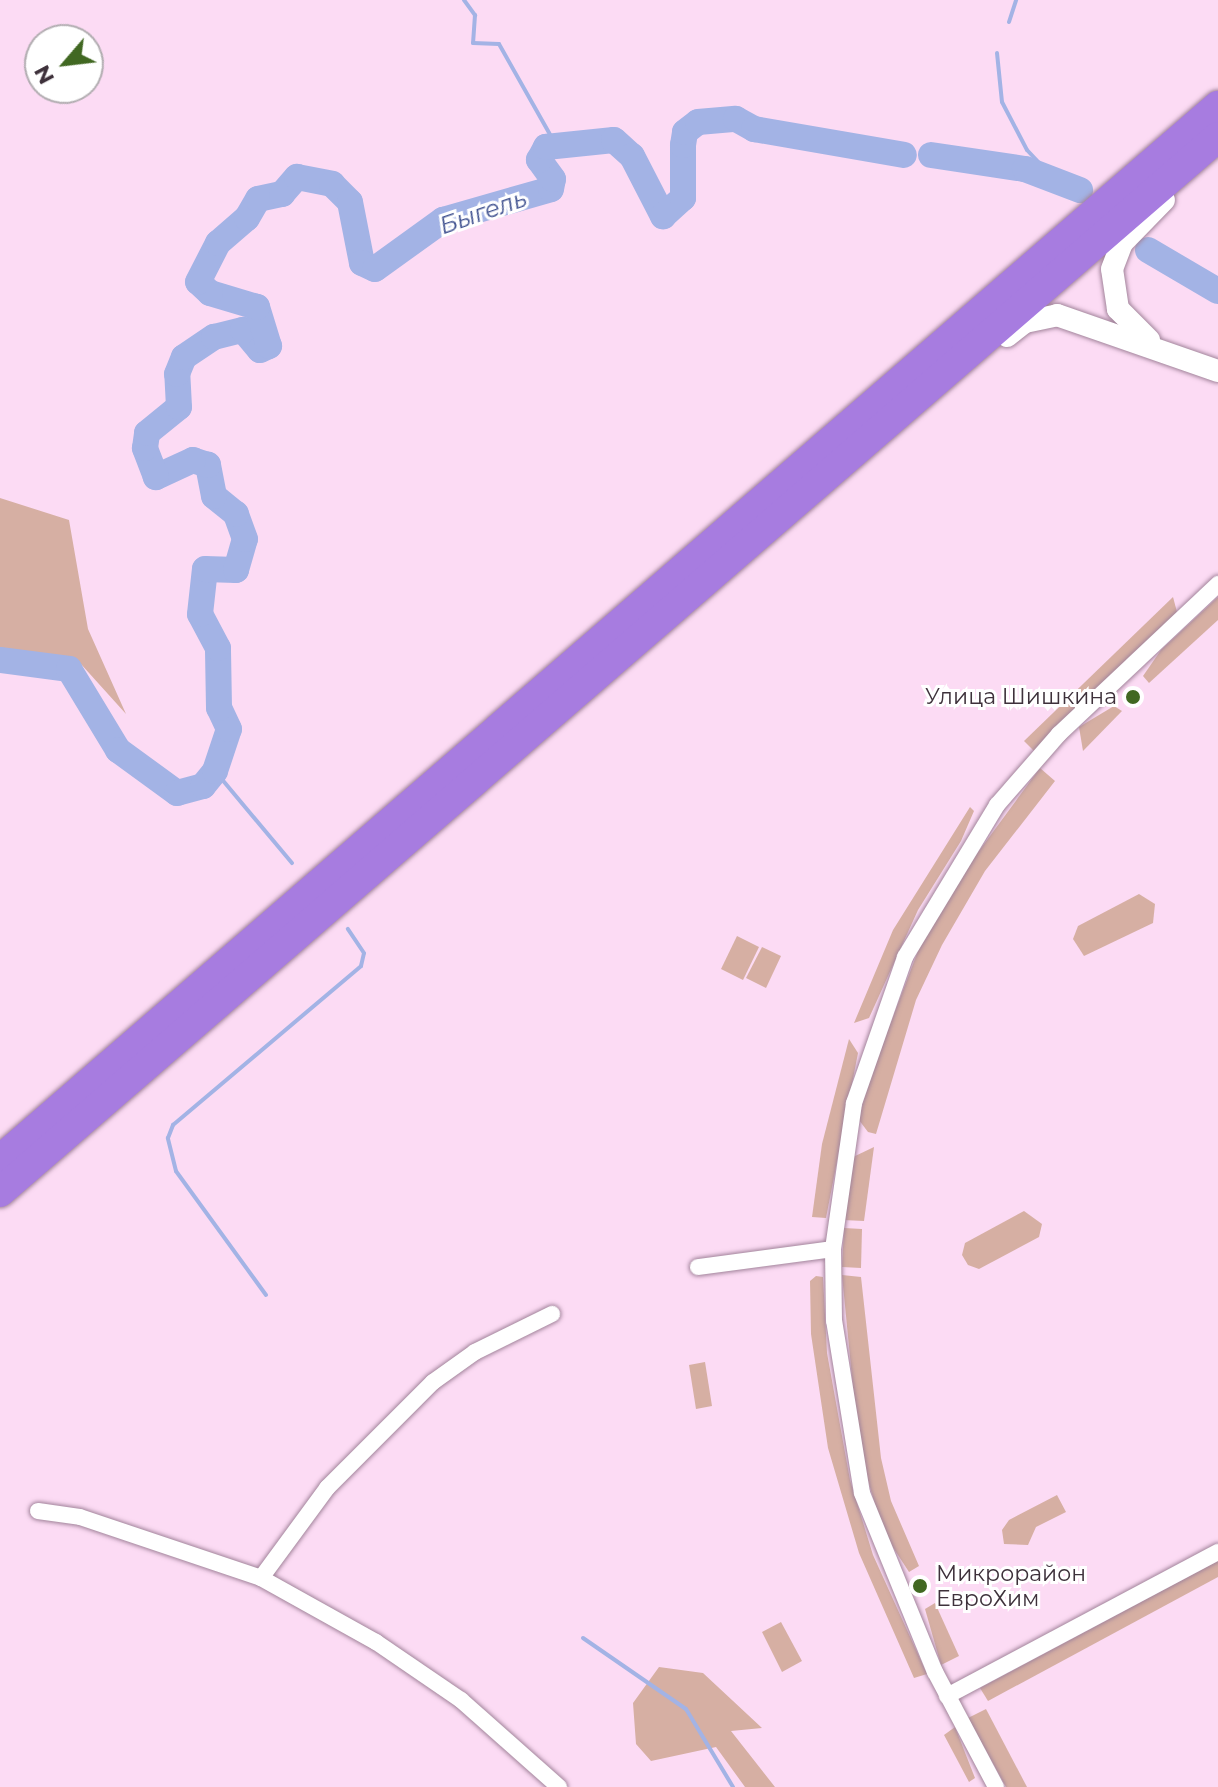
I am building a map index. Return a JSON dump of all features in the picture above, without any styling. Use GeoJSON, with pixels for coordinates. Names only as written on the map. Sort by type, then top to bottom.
{"type":"FeatureCollection","features":[{"type":"Feature","properties":{"kind":"highway"},"geometry":{"type":"LineString","coordinates":[[0,1160],[1218,106]]}},
{"type":"Feature","properties":{"kind":"highway"},"geometry":{"type":"LineString","coordinates":[[0,1192],[1218,140]]}},
{"type":"Feature","properties":{"kind":"street"},"geometry":{"type":"LineString","coordinates":[[1166,352],[1118,309],[1112,269],[1122,243],[1218,140]]}},
{"type":"Feature","properties":{"kind":"street"},"geometry":{"type":"LineString","coordinates":[[924,393],[1042,316],[1082,321],[1218,371]]}},
{"type":"Feature","properties":{"kind":"street"},"geometry":{"type":"LineString","coordinates":[[996,1787],[947,1696],[862,1493],[837,1352],[833,1249],[854,1103],[874,1036],[905,957],[946,881],[997,805],[1059,734],[1218,584]]}},
{"type":"Feature","properties":{"kind":"street"},"geometry":{"type":"LineString","coordinates":[[698,1267],[833,1249]]}},
{"type":"Feature","properties":{"kind":"street"},"geometry":{"type":"LineString","coordinates":[[261,1578],[327,1488],[433,1382],[475,1352],[552,1314]]}},
{"type":"Feature","properties":{"kind":"street"},"geometry":{"type":"LineString","coordinates":[[38,1511],[80,1517],[261,1578],[376,1642],[461,1700],[559,1787]]}},
{"type":"Feature","properties":{"kind":"street"},"geometry":{"type":"LineString","coordinates":[[947,1696],[1218,1552]]}},
{"type":"Feature","properties":{"kind":"shaded area"},"geometry":{"type":"Polygon","coordinates":[[[0,498],[69,520],[88,629],[126,714],[80,663],[0,655],[0,498]]]}},
{"type":"Feature","properties":{"kind":"shaded area"},"geometry":{"type":"Polygon","coordinates":[[[1173,597],[1177,612],[1034,751],[1024,741],[1173,597]]]}},
{"type":"Feature","properties":{"kind":"shaded area"},"geometry":{"type":"Polygon","coordinates":[[[1218,597],[1218,620],[1149,683],[1143,676],[1161,650],[1218,597]]]}},
{"type":"Feature","properties":{"kind":"shaded area"},"geometry":{"type":"Polygon","coordinates":[[[1114,706],[1122,711],[1083,751],[1079,727],[1114,706]]]}},
{"type":"Feature","properties":{"kind":"shaded area"},"geometry":{"type":"Polygon","coordinates":[[[1040,768],[1055,781],[985,871],[942,945],[916,1000],[876,1134],[868,1132],[859,1120],[867,1085],[918,951],[948,893],[1040,768]]]}},
{"type":"Feature","properties":{"kind":"shaded area"},"geometry":{"type":"Polygon","coordinates":[[[970,807],[974,811],[961,841],[918,910],[869,1018],[854,1023],[893,930],[970,807]]]}},
{"type":"Feature","properties":{"kind":"shaded area"},"geometry":{"type":"Polygon","coordinates":[[[1139,894],[1155,904],[1153,923],[1084,956],[1073,939],[1078,926],[1139,894]]]}},
{"type":"Feature","properties":{"kind":"shaded area"},"geometry":{"type":"Polygon","coordinates":[[[737,936],[759,947],[743,980],[721,969],[737,936]]]}},
{"type":"Feature","properties":{"kind":"shaded area"},"geometry":{"type":"Polygon","coordinates":[[[762,947],[781,956],[766,988],[746,978],[762,947]]]}},
{"type":"Feature","properties":{"kind":"shaded area"},"geometry":{"type":"Polygon","coordinates":[[[849,1039],[858,1053],[826,1218],[812,1217],[822,1144],[849,1039]]]}},
{"type":"Feature","properties":{"kind":"shaded area"},"geometry":{"type":"Polygon","coordinates":[[[874,1147],[864,1221],[843,1220],[851,1158],[874,1147]]]}},
{"type":"Feature","properties":{"kind":"shaded area"},"geometry":{"type":"Polygon","coordinates":[[[1024,1211],[1042,1224],[1039,1237],[979,1269],[968,1265],[962,1255],[965,1243],[1024,1211]]]}},
{"type":"Feature","properties":{"kind":"shaded area"},"geometry":{"type":"Polygon","coordinates":[[[844,1228],[862,1229],[861,1268],[842,1267],[844,1228]]]}},
{"type":"Feature","properties":{"kind":"shaded area"},"geometry":{"type":"Polygon","coordinates":[[[842,1275],[861,1277],[881,1458],[891,1501],[919,1566],[909,1572],[883,1532],[859,1449],[842,1275]]]}},
{"type":"Feature","properties":{"kind":"shaded area"},"geometry":{"type":"Polygon","coordinates":[[[816,1276],[823,1277],[827,1353],[850,1480],[873,1555],[927,1674],[914,1678],[859,1553],[828,1448],[811,1334],[810,1281],[816,1276]]]}},
{"type":"Feature","properties":{"kind":"shaded area"},"geometry":{"type":"Polygon","coordinates":[[[705,1362],[712,1406],[696,1409],[689,1365],[705,1362]]]}},
{"type":"Feature","properties":{"kind":"shaded area"},"geometry":{"type":"Polygon","coordinates":[[[1057,1495],[1066,1512],[1036,1527],[1028,1545],[1004,1544],[1002,1530],[1009,1520],[1057,1495]]]}},
{"type":"Feature","properties":{"kind":"shaded area"},"geometry":{"type":"Polygon","coordinates":[[[1218,1561],[1218,1577],[988,1701],[980,1688],[1218,1561]]]}},
{"type":"Feature","properties":{"kind":"shaded area"},"geometry":{"type":"Polygon","coordinates":[[[935,1603],[959,1656],[941,1665],[925,1609],[935,1603]]]}},
{"type":"Feature","properties":{"kind":"shaded area"},"geometry":{"type":"Polygon","coordinates":[[[781,1622],[802,1661],[782,1672],[762,1632],[781,1622]]]}},
{"type":"Feature","properties":{"kind":"shaded area"},"geometry":{"type":"Polygon","coordinates":[[[659,1667],[703,1673],[762,1728],[731,1731],[775,1787],[745,1787],[716,1747],[651,1761],[636,1744],[633,1703],[659,1667]]]}},
{"type":"Feature","properties":{"kind":"shaded area"},"geometry":{"type":"Polygon","coordinates":[[[986,1709],[1027,1787],[1006,1787],[968,1718],[986,1709]]]}},
{"type":"Feature","properties":{"kind":"shaded area"},"geometry":{"type":"Polygon","coordinates":[[[955,1727],[975,1778],[969,1782],[944,1735],[955,1727]]]}},
{"type":"Feature","properties":{"kind":"waterway"},"geometry":{"type":"LineString","coordinates":[[464,0],[475,15],[473,43],[499,44],[556,145]]}},
{"type":"Feature","properties":{"kind":"waterway"},"geometry":{"type":"LineString","coordinates":[[1009,22],[1016,0]]}},
{"type":"Feature","properties":{"kind":"waterway"},"geometry":{"type":"LineString","coordinates":[[997,53],[1002,102],[1027,150],[1056,181]]}},
{"type":"Feature","properties":{"kind":"waterway","name":"Быгель"},"geometry":{"type":"LineString","coordinates":[[0,660],[69,669],[118,750],[177,793],[203,786],[215,771],[229,729],[219,708],[218,648],[200,614],[205,569],[236,570],[245,539],[236,514],[214,496],[208,465],[193,460],[156,477],[145,448],[147,433],[179,407],[177,374],[184,357],[214,337],[243,330],[260,350],[269,346],[257,307],[210,293],[198,282],[218,243],[247,218],[258,199],[282,194],[297,177],[332,184],[350,202],[362,263],[375,269],[443,220],[551,189],[553,179],[539,160],[546,147],[614,140],[632,156],[663,216],[683,198],[685,132],[698,122],[736,119],[754,129],[904,155]]}},
{"type":"Feature","properties":{"kind":"waterway","name":"Быгель"},"geometry":{"type":"LineString","coordinates":[[931,155],[1025,169],[1080,190]]}},
{"type":"Feature","properties":{"kind":"waterway","name":"Быгель"},"geometry":{"type":"LineString","coordinates":[[1148,250],[1218,291]]}},
{"type":"Feature","properties":{"kind":"waterway"},"geometry":{"type":"LineString","coordinates":[[215,771],[292,863]]}},
{"type":"Feature","properties":{"kind":"waterway"},"geometry":{"type":"LineString","coordinates":[[266,1295],[176,1171],[168,1138],[173,1125],[361,966],[364,953],[348,929]]}},
{"type":"Feature","properties":{"kind":"waterway"},"geometry":{"type":"LineString","coordinates":[[583,1638],[686,1709],[733,1787]]}},
{"type":"Feature","properties":{"kind":"place","name":"Улица Шишкина"},"geometry":{"type":"Point","coordinates":[1133,697]}},
{"type":"Feature","properties":{"kind":"place","name":"Микрорайон ЕвроХим"},"geometry":{"type":"Point","coordinates":[920,1586]}}]}
